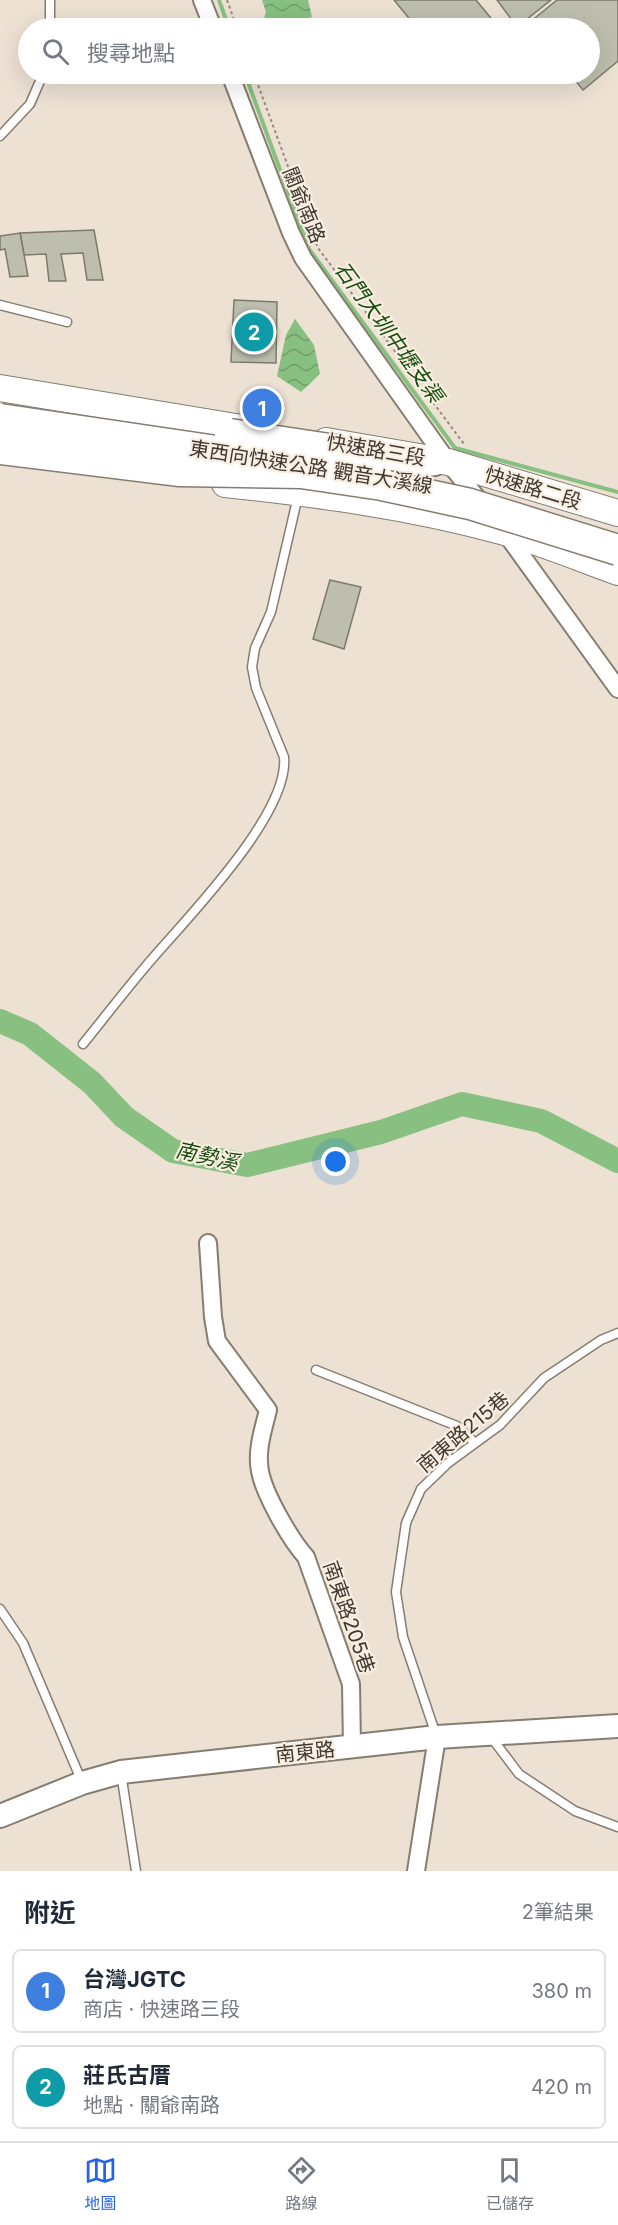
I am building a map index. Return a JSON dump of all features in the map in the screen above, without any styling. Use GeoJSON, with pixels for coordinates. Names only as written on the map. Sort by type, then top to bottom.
{"type":"FeatureCollection","features":[{"type":"Feature","properties":{"kind":"highway"},"geometry":{"type":"LineString","coordinates":[[0,400],[336,450],[376,474]]}},
{"type":"Feature","properties":{"kind":"highway","name":"東西向快速公路 觀音大溪線"},"geometry":{"type":"LineString","coordinates":[[0,419],[376,474],[580,518],[618,531]]}},
{"type":"Feature","properties":{"kind":"highway","name":"東西向快速公路 觀音大溪線"},"geometry":{"type":"LineString","coordinates":[[0,449],[180,471],[305,467],[470,504],[618,550]]}},
{"type":"Feature","properties":{"kind":"main road","name":"快速路三段"},"geometry":{"type":"LineString","coordinates":[[0,388],[305,467],[345,499],[427,512],[504,531]]}},
{"type":"Feature","properties":{"kind":"main road","name":"快速路三段"},"geometry":{"type":"LineString","coordinates":[[0,462],[305,467],[456,453]]}},
{"type":"Feature","properties":{"kind":"main road","name":"快速路二段"},"geometry":{"type":"LineString","coordinates":[[456,453],[618,513]]}},
{"type":"Feature","properties":{"kind":"main road"},"geometry":{"type":"LineString","coordinates":[[504,531],[618,572]]}},
{"type":"Feature","properties":{"kind":"street"},"geometry":{"type":"LineString","coordinates":[[202,0],[209,18]]}},
{"type":"Feature","properties":{"kind":"street","name":"關爺南路"},"geometry":{"type":"LineString","coordinates":[[234,84],[291,233],[303,258],[456,453],[504,531],[618,689]]}},
{"type":"Feature","properties":{"kind":"street","name":"快速路三段"},"geometry":{"type":"LineString","coordinates":[[0,409],[305,467]]}},
{"type":"Feature","properties":{"kind":"street","name":"快速路三段"},"geometry":{"type":"LineString","coordinates":[[0,439],[305,467]]}},
{"type":"Feature","properties":{"kind":"street","name":"南東路205巷"},"geometry":{"type":"LineString","coordinates":[[208,1243],[217,1341],[268,1410],[259,1449],[260,1471],[273,1505],[298,1548],[306,1557],[351,1684],[352,1747]]}},
{"type":"Feature","properties":{"kind":"street","name":"南東路"},"geometry":{"type":"LineString","coordinates":[[0,1816],[82,1783],[121,1772],[437,1737],[618,1726]]}},
{"type":"Feature","properties":{"kind":"street"},"geometry":{"type":"LineString","coordinates":[[416,1871],[437,1737]]}},
{"type":"Feature","properties":{"kind":"lane"},"geometry":{"type":"LineString","coordinates":[[50,0],[50,18]]}},
{"type":"Feature","properties":{"kind":"lane"},"geometry":{"type":"LineString","coordinates":[[0,136],[30,104],[39,84]]}},
{"type":"Feature","properties":{"kind":"lane"},"geometry":{"type":"LineString","coordinates":[[0,305],[67,322]]}},
{"type":"Feature","properties":{"kind":"lane"},"geometry":{"type":"LineString","coordinates":[[83,1044],[206,897],[259,830],[272,806],[285,768],[284,757],[256,688],[252,667],[255,648],[271,612],[305,467]]}},
{"type":"Feature","properties":{"kind":"lane","name":"南東路215巷"},"geometry":{"type":"LineString","coordinates":[[437,1737],[403,1637],[396,1592],[406,1522],[421,1490],[448,1463],[500,1425],[544,1378],[601,1340],[618,1333]]}},
{"type":"Feature","properties":{"kind":"lane"},"geometry":{"type":"LineString","coordinates":[[316,1370],[457,1426],[474,1442]]}},
{"type":"Feature","properties":{"kind":"lane"},"geometry":{"type":"LineString","coordinates":[[0,1609],[23,1643],[82,1783]]}},
{"type":"Feature","properties":{"kind":"lane"},"geometry":{"type":"LineString","coordinates":[[488,1734],[519,1774],[575,1811],[618,1827]]}},
{"type":"Feature","properties":{"kind":"lane"},"geometry":{"type":"LineString","coordinates":[[121,1772],[136,1871]]}},
{"type":"Feature","properties":{"kind":"path"},"geometry":{"type":"LineString","coordinates":[[227,0],[233,18]]}},
{"type":"Feature","properties":{"kind":"path"},"geometry":{"type":"LineString","coordinates":[[258,84],[318,248],[456,453]]}},
{"type":"Feature","properties":{"kind":"water"},"geometry":{"type":"Polygon","coordinates":[[[262,0],[308,0],[312,17],[264,18],[266,12],[262,0]]]}},
{"type":"Feature","properties":{"kind":"water"},"geometry":{"type":"Polygon","coordinates":[[[295,319],[314,345],[320,374],[301,392],[277,376],[286,335],[295,319]]]}},
{"type":"Feature","properties":{"kind":"building"},"geometry":{"type":"Polygon","coordinates":[[[394,0],[476,0],[491,18],[409,18],[394,0]]]}},
{"type":"Feature","properties":{"kind":"building"},"geometry":{"type":"Polygon","coordinates":[[[497,0],[551,0],[528,18],[510,18],[497,0]]]}},
{"type":"Feature","properties":{"kind":"building"},"geometry":{"type":"Polygon","coordinates":[[[557,0],[618,0],[618,61],[600,76],[600,18],[535,18],[557,0]]]}},
{"type":"Feature","properties":{"kind":"building"},"geometry":{"type":"Polygon","coordinates":[[[578,84],[590,84],[583,90],[578,84]]]}},
{"type":"Feature","properties":{"kind":"building"},"geometry":{"type":"Polygon","coordinates":[[[94,230],[103,280],[87,280],[83,253],[61,254],[66,281],[49,281],[46,254],[24,255],[20,233],[94,230]]]}},
{"type":"Feature","properties":{"kind":"building"},"geometry":{"type":"Polygon","coordinates":[[[20,233],[28,276],[10,277],[5,249],[0,250],[0,236],[20,233]]]}},
{"type":"Feature","properties":{"kind":"building"},"geometry":{"type":"Polygon","coordinates":[[[234,300],[277,302],[276,363],[231,362],[234,300]]]}},
{"type":"Feature","properties":{"kind":"building"},"geometry":{"type":"Polygon","coordinates":[[[330,580],[361,587],[344,649],[313,639],[330,580]]]}},
{"type":"Feature","properties":{"kind":"waterway","name":"石門大圳中壢支渠"},"geometry":{"type":"LineString","coordinates":[[219,0],[225,18]]}},
{"type":"Feature","properties":{"kind":"waterway","name":"石門大圳中壢支渠"},"geometry":{"type":"LineString","coordinates":[[249,84],[309,249],[455,448],[618,492]]}},
{"type":"Feature","properties":{"kind":"waterway","name":"南勢溪"},"geometry":{"type":"LineString","coordinates":[[0,1021],[30,1034],[92,1083],[124,1117],[173,1151],[247,1165],[381,1132],[462,1104],[541,1121],[618,1161]]}},
{"type":"Feature","properties":{"kind":"place","name":"莊氏古厝"},"geometry":{"type":"Point","coordinates":[254,332]}},
{"type":"Feature","properties":{"kind":"place","name":"台灣JGTC"},"geometry":{"type":"Point","coordinates":[262,408]}}]}
